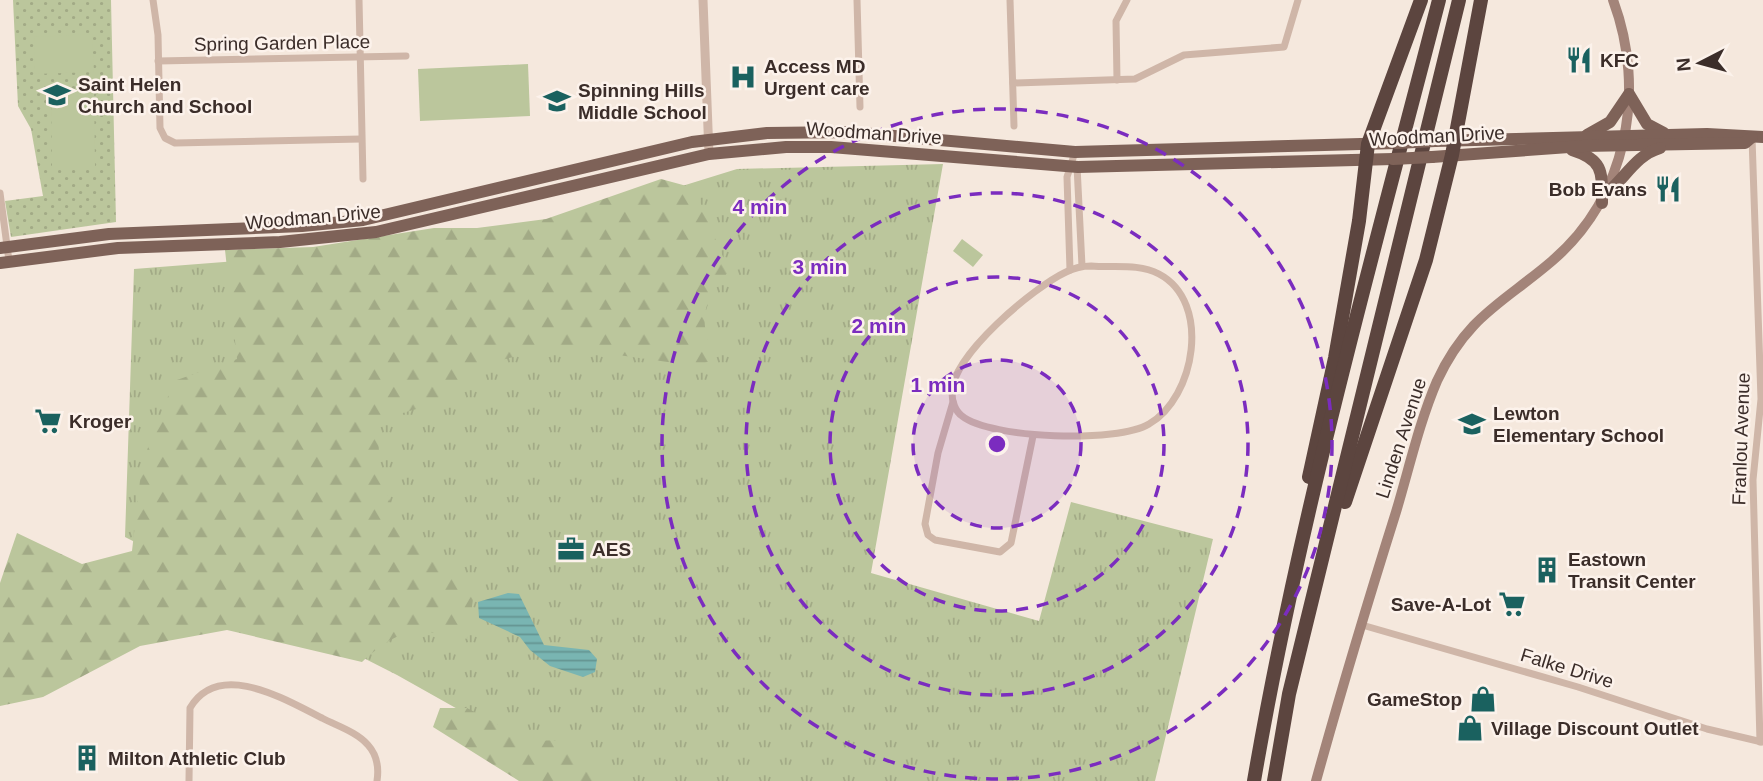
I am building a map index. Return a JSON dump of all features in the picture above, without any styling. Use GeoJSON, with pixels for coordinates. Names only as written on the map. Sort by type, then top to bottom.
{"type":"FeatureCollection","features":[{"type":"Feature","properties":{"kind":"highway"},"geometry":{"type":"LineString","coordinates":[[1254,781],[1304,502],[1335,358],[1367,152],[1421,0]]}},
{"type":"Feature","properties":{"kind":"highway"},"geometry":{"type":"LineString","coordinates":[[1282,630],[1359,308],[1439,0]]}},
{"type":"Feature","properties":{"kind":"highway"},"geometry":{"type":"LineString","coordinates":[[1274,781],[1289,694],[1460,0]]}},
{"type":"Feature","properties":{"kind":"highway"},"geometry":{"type":"LineString","coordinates":[[1321,569],[1405,329],[1453,148],[1481,0]]}},
{"type":"Feature","properties":{"kind":"main road","name":"Linden Avenue"},"geometry":{"type":"LineString","coordinates":[[1316,781],[1418,436],[1443,369],[1476,322],[1503,297],[1566,248],[1605,197],[1620,161],[1629,94],[1627,52],[1613,0]]}},
{"type":"Feature","properties":{"kind":"main road"},"geometry":{"type":"LineString","coordinates":[[1583,137],[1610,122],[1629,94],[1647,124],[1665,141],[1639,159],[1605,197]]}},
{"type":"Feature","properties":{"kind":"main road","name":"Woodman Drive"},"geometry":{"type":"LineString","coordinates":[[4,247],[109,234],[343,223],[707,140],[819,130],[1075,152],[1341,153],[1367,152],[1397,143],[1435,141],[1453,148],[1565,147],[1623,140]]}},
{"type":"Feature","properties":{"kind":"main road","name":"Woodman Drive"},"geometry":{"type":"LineString","coordinates":[[1367,152],[1393,159],[1432,157],[1453,148],[1583,137],[1745,143],[1758,137]]}},
{"type":"Feature","properties":{"kind":"main road","name":"Woodman Drive"},"geometry":{"type":"LineString","coordinates":[[5,262],[118,248],[292,241],[376,232],[709,155],[786,147],[831,147],[1074,167],[1325,153]]}},
{"type":"Feature","properties":{"kind":"main road"},"geometry":{"type":"LineString","coordinates":[[1565,147],[1590,155],[1598,164],[1605,197]]}},
{"type":"Feature","properties":{"kind":"street"},"geometry":{"type":"LineString","coordinates":[[153,0],[160,128],[165,138],[175,143],[362,139]]}},
{"type":"Feature","properties":{"kind":"street"},"geometry":{"type":"LineString","coordinates":[[359,0],[363,179]]}},
{"type":"Feature","properties":{"kind":"street"},"geometry":{"type":"LineString","coordinates":[[703,0],[709,155]]}},
{"type":"Feature","properties":{"kind":"street"},"geometry":{"type":"LineString","coordinates":[[856,0],[860,107]]}},
{"type":"Feature","properties":{"kind":"street"},"geometry":{"type":"LineString","coordinates":[[1010,0],[1014,126]]}},
{"type":"Feature","properties":{"kind":"street"},"geometry":{"type":"LineString","coordinates":[[1116,80],[1116,21],[1119,9],[1127,0]]}},
{"type":"Feature","properties":{"kind":"street"},"geometry":{"type":"LineString","coordinates":[[1013,83],[1143,78],[1175,59],[1194,53],[1284,47],[1298,0]]}},
{"type":"Feature","properties":{"kind":"street","name":"Spring Garden Place"},"geometry":{"type":"LineString","coordinates":[[158,61],[406,56]]}},
{"type":"Feature","properties":{"kind":"street","name":"Franlou Avenue"},"geometry":{"type":"LineString","coordinates":[[1758,137],[1761,399],[1760,439],[1753,480],[1761,742]]}},
{"type":"Feature","properties":{"kind":"street"},"geometry":{"type":"LineString","coordinates":[[1075,152],[1082,266]]}},
{"type":"Feature","properties":{"kind":"street"},"geometry":{"type":"LineString","coordinates":[[1070,270],[1067,177],[1074,167]]}},
{"type":"Feature","properties":{"kind":"street"},"geometry":{"type":"LineString","coordinates":[[0,193],[5,262]]}},
{"type":"Feature","properties":{"kind":"street"},"geometry":{"type":"LineString","coordinates":[[953,401],[959,414],[970,421],[1033,436],[1122,433],[1140,429],[1162,414],[1176,395],[1185,373],[1191,321],[1186,303],[1176,287],[1147,269],[1082,266],[1070,270],[1025,301],[987,334],[954,380],[953,401],[938,453],[925,524],[928,535],[935,540],[1000,552],[1011,543],[1033,436]]}},
{"type":"Feature","properties":{"kind":"street","name":"Falke Drive"},"geometry":{"type":"LineString","coordinates":[[1362,625],[1578,687],[1707,729],[1761,742]]}},
{"type":"Feature","properties":{"kind":"street"},"geometry":{"type":"LineString","coordinates":[[189,781],[190,708],[205,691],[234,685],[266,691],[360,738],[375,757],[377,781]]}},
{"type":"Feature","properties":{"kind":"green space","name":"Saint Helen Church and School"},"geometry":{"type":"Polygon","coordinates":[[[13,0],[111,0],[116,222],[11,237],[5,201],[43,196],[31,129],[18,106],[13,0]]]}},
{"type":"Feature","properties":{"kind":"green space"},"geometry":{"type":"Polygon","coordinates":[[[92,34],[94,72],[35,74],[34,37],[92,34]]]}},
{"type":"Feature","properties":{"kind":"green space"},"geometry":{"type":"Polygon","coordinates":[[[528,64],[530,116],[420,121],[418,69],[528,64]]]}},
{"type":"Feature","properties":{"kind":"green space"},"geometry":{"type":"Polygon","coordinates":[[[94,89],[95,166],[52,166],[51,90],[94,89]]]}},
{"type":"Feature","properties":{"kind":"green space"},"geometry":{"type":"Polygon","coordinates":[[[943,164],[871,573],[1039,621],[1071,502],[1213,539],[1155,781],[586,781],[397,675],[125,537],[134,269],[508,240],[737,169],[943,164]]]}},
{"type":"Feature","properties":{"kind":"green space"},"geometry":{"type":"Polygon","coordinates":[[[661,179],[694,188],[729,271],[713,292],[705,312],[706,334],[716,359],[696,366],[597,352],[547,349],[497,361],[440,402],[379,420],[378,440],[383,478],[396,515],[418,547],[433,561],[475,586],[467,639],[434,633],[410,633],[388,641],[362,662],[227,630],[140,646],[43,697],[0,706],[0,583],[17,533],[82,564],[132,551],[142,463],[174,381],[237,359],[225,250],[313,247],[434,228],[477,228],[546,219],[661,179]]]}},
{"type":"Feature","properties":{"kind":"green space"},"geometry":{"type":"Polygon","coordinates":[[[962,239],[983,255],[973,267],[953,251],[962,239]]]}},
{"type":"Feature","properties":{"kind":"green space"},"geometry":{"type":"Polygon","coordinates":[[[440,708],[467,708],[529,741],[565,740],[593,770],[612,781],[519,781],[433,727],[440,708]]]}},
{"type":"Feature","properties":{"kind":"water"},"geometry":{"type":"Polygon","coordinates":[[[508,593],[519,594],[544,645],[589,650],[597,659],[595,672],[583,677],[550,666],[530,650],[520,637],[479,618],[478,602],[508,593]]]}},
{"type":"Feature","properties":{"kind":"place","name":"KFC"},"geometry":{"type":"Point","coordinates":[1579,60]}},
{"type":"Feature","properties":{"kind":"place","name":"Access MD Urgent care"},"geometry":{"type":"Point","coordinates":[743,77]}},
{"type":"Feature","properties":{"kind":"place","name":"Saint Helen Church and School"},"geometry":{"type":"Point","coordinates":[57,95]}},
{"type":"Feature","properties":{"kind":"place","name":"Spinning Hills Middle School"},"geometry":{"type":"Point","coordinates":[557,101]}},
{"type":"Feature","properties":{"kind":"place","name":"Bob Evans"},"geometry":{"type":"Point","coordinates":[1668,189]}},
{"type":"Feature","properties":{"kind":"place","name":"Kroger"},"geometry":{"type":"Point","coordinates":[48,421]}},
{"type":"Feature","properties":{"kind":"place","name":"Lewton Elementary School"},"geometry":{"type":"Point","coordinates":[1472,424]}},
{"type":"Feature","properties":{"kind":"place","name":"AES"},"geometry":{"type":"Point","coordinates":[571,549]}},
{"type":"Feature","properties":{"kind":"place","name":"Eastown Transit Center"},"geometry":{"type":"Point","coordinates":[1547,570]}},
{"type":"Feature","properties":{"kind":"place","name":"Save-A-Lot"},"geometry":{"type":"Point","coordinates":[1512,604]}},
{"type":"Feature","properties":{"kind":"place","name":"GameStop"},"geometry":{"type":"Point","coordinates":[1483,699]}},
{"type":"Feature","properties":{"kind":"place","name":"Village Discount Outlet"},"geometry":{"type":"Point","coordinates":[1470,728]}},
{"type":"Feature","properties":{"kind":"place","name":"Milton Athletic Club"},"geometry":{"type":"Point","coordinates":[87,758]}}]}
